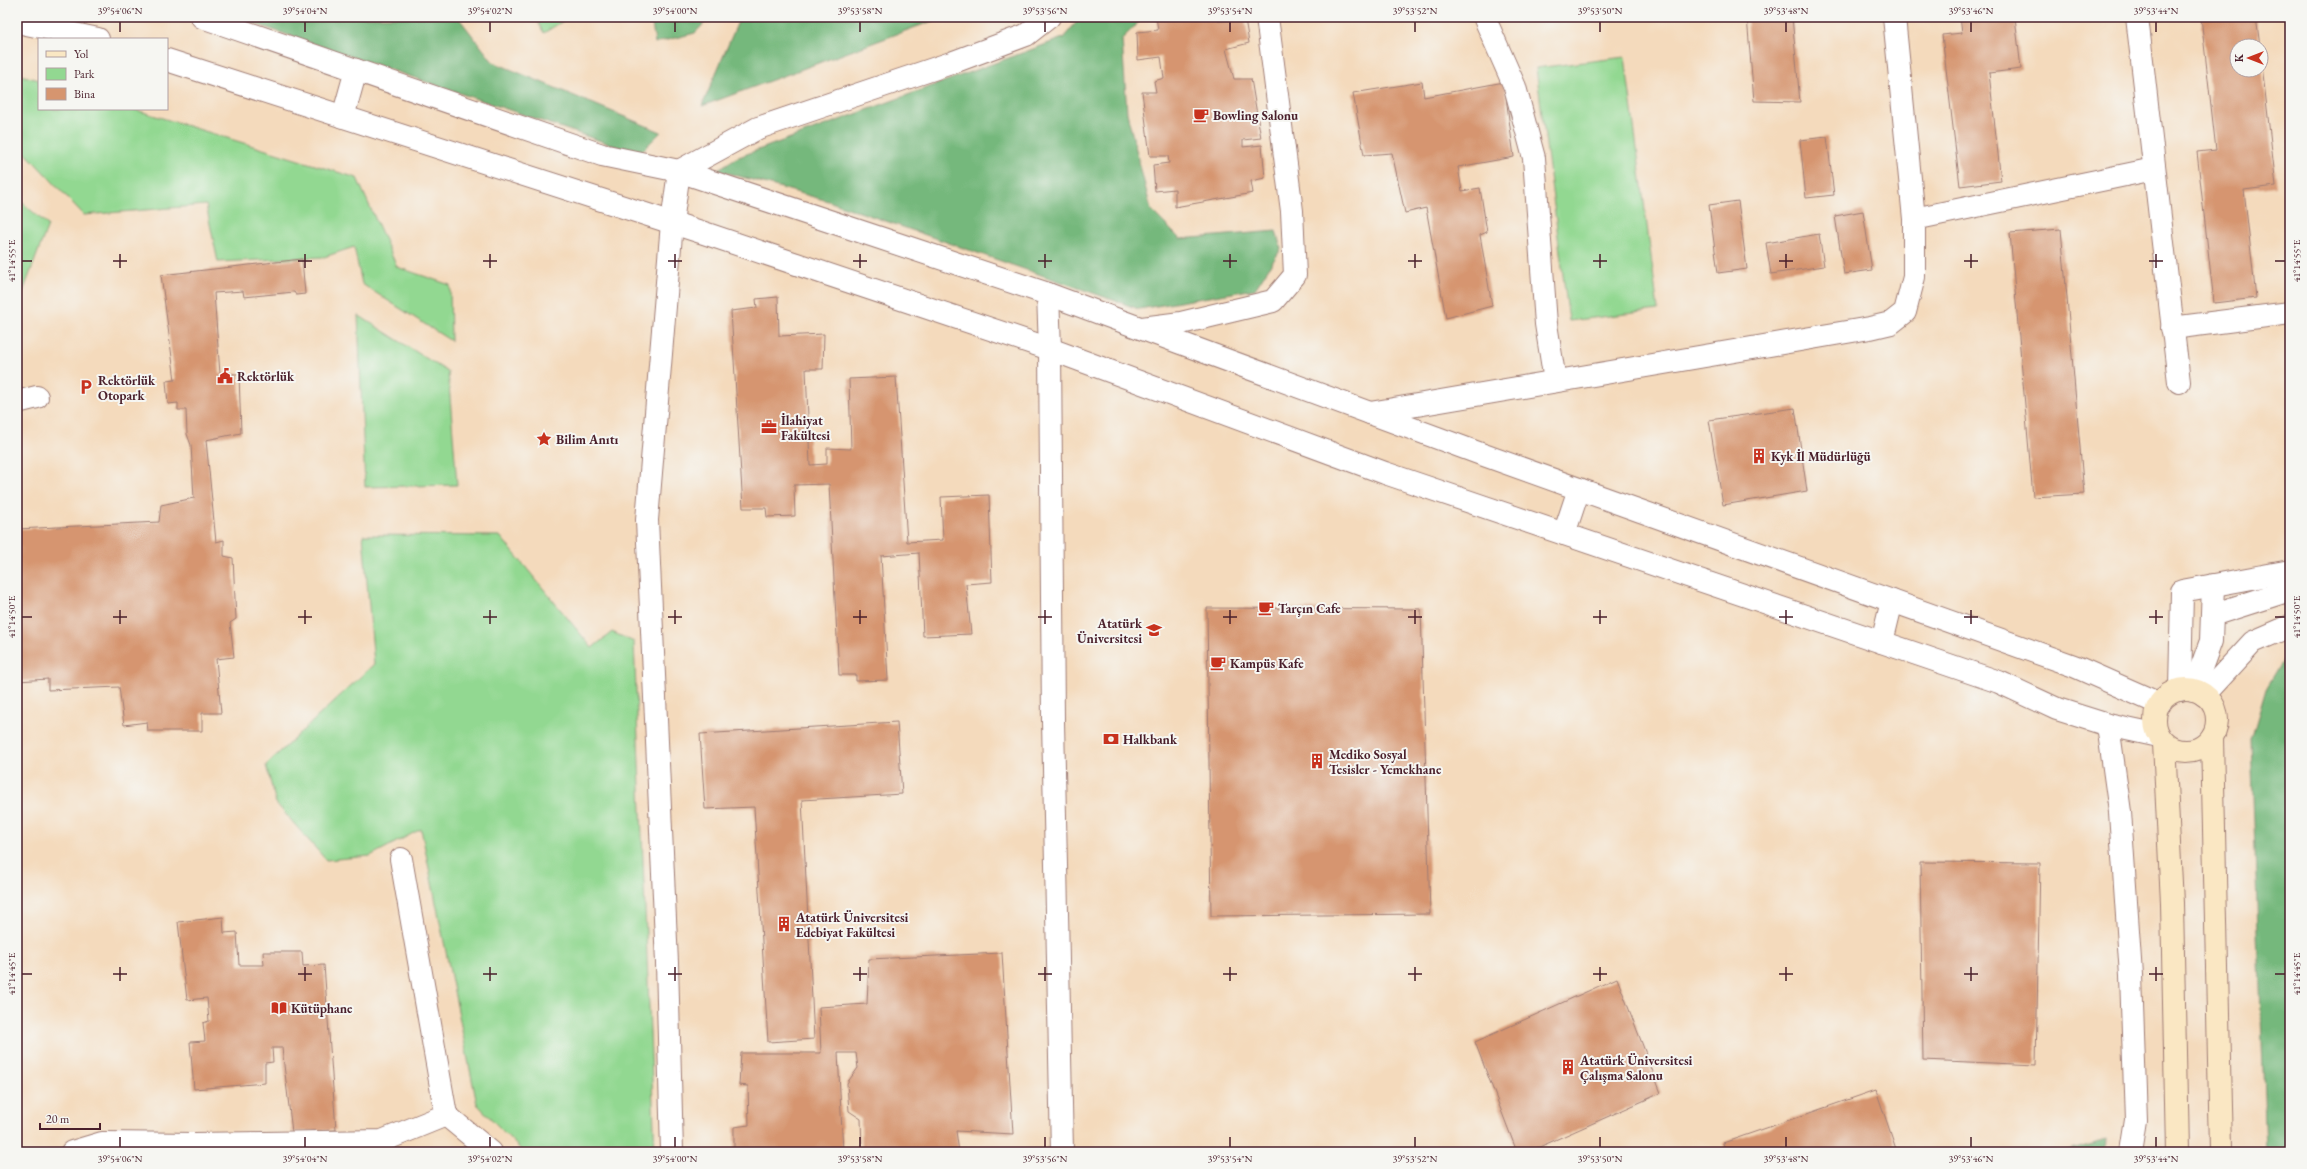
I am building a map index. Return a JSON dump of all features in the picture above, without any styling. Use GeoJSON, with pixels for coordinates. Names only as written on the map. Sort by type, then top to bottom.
{"type":"FeatureCollection","features":[{"type":"Feature","properties":{"kind":"main road"},"geometry":{"type":"LineString","coordinates":[[2162,739],[2175,750],[2192,751],[2203,746],[2212,737],[2217,725],[2216,712],[2213,704],[2192,692],[2168,694],[2160,704],[2155,720],[2162,739],[2172,903],[2177,1152]]}},
{"type":"Feature","properties":{"kind":"main road"},"geometry":{"type":"LineString","coordinates":[[2212,737],[2221,1152]]}},
{"type":"Feature","properties":{"kind":"street"},"geometry":{"type":"LineString","coordinates":[[202,17],[602,155],[679,171],[1048,294],[1369,413],[2074,666],[2160,704]]}},
{"type":"Feature","properties":{"kind":"street"},"geometry":{"type":"LineString","coordinates":[[679,171],[758,128],[951,64],[1026,35],[1049,17]]}},
{"type":"Feature","properties":{"kind":"street"},"geometry":{"type":"LineString","coordinates":[[1139,329],[1181,323],[1273,301],[1295,275],[1292,211],[1267,17]]}},
{"type":"Feature","properties":{"kind":"street"},"geometry":{"type":"LineString","coordinates":[[1369,413],[1870,328],[1891,323],[1905,312],[1914,277],[1914,219],[1894,17]]}},
{"type":"Feature","properties":{"kind":"street"},"geometry":{"type":"LineString","coordinates":[[2137,17],[2179,382]]}},
{"type":"Feature","properties":{"kind":"street"},"geometry":{"type":"LineString","coordinates":[[1485,19],[1515,87],[1534,158],[1542,242],[1546,324],[1555,382]]}},
{"type":"Feature","properties":{"kind":"street"},"geometry":{"type":"LineString","coordinates":[[17,22],[93,38]]}},
{"type":"Feature","properties":{"kind":"street"},"geometry":{"type":"LineString","coordinates":[[168,60],[672,223],[1050,349],[1385,473],[1999,682],[2057,709],[2108,725],[2162,739]]}},
{"type":"Feature","properties":{"kind":"street"},"geometry":{"type":"LineString","coordinates":[[343,117],[356,70]]}},
{"type":"Feature","properties":{"kind":"street"},"geometry":{"type":"LineString","coordinates":[[1914,219],[2154,169]]}},
{"type":"Feature","properties":{"kind":"street"},"geometry":{"type":"LineString","coordinates":[[672,1152],[667,963],[647,520],[672,223],[679,171]]}},
{"type":"Feature","properties":{"kind":"street"},"geometry":{"type":"LineString","coordinates":[[1048,294],[1050,349],[1053,728],[1062,1152]]}},
{"type":"Feature","properties":{"kind":"street"},"geometry":{"type":"LineString","coordinates":[[2172,328],[2290,313]]}},
{"type":"Feature","properties":{"kind":"street"},"geometry":{"type":"LineString","coordinates":[[17,393],[37,397],[17,402]]}},
{"type":"Feature","properties":{"kind":"street"},"geometry":{"type":"LineString","coordinates":[[1564,534],[1579,489]]}},
{"type":"Feature","properties":{"kind":"street"},"geometry":{"type":"LineString","coordinates":[[2192,692],[2182,591],[2290,571]]}},
{"type":"Feature","properties":{"kind":"street"},"geometry":{"type":"LineString","coordinates":[[2192,692],[2211,641],[2213,585]]}},
{"type":"Feature","properties":{"kind":"street"},"geometry":{"type":"LineString","coordinates":[[2212,615],[2290,590]]}},
{"type":"Feature","properties":{"kind":"street"},"geometry":{"type":"LineString","coordinates":[[1882,642],[1892,601]]}},
{"type":"Feature","properties":{"kind":"street"},"geometry":{"type":"LineString","coordinates":[[2192,692],[2253,642],[2290,626]]}},
{"type":"Feature","properties":{"kind":"street"},"geometry":{"type":"LineString","coordinates":[[2108,725],[2120,812],[2130,967],[2136,1120],[2131,1152]]}},
{"type":"Feature","properties":{"kind":"street"},"geometry":{"type":"LineString","coordinates":[[401,859],[446,1115],[491,1152]]}},
{"type":"Feature","properties":{"kind":"street"},"geometry":{"type":"LineString","coordinates":[[72,1152],[102,1143],[195,1144],[382,1141],[446,1115]]}},
{"type":"Feature","properties":{"kind":"green space"},"geometry":{"type":"Polygon","coordinates":[[[235,17],[458,17],[493,62],[661,132],[639,154],[235,17]]]}},
{"type":"Feature","properties":{"kind":"green space"},"geometry":{"type":"Polygon","coordinates":[[[535,17],[569,17],[544,33],[535,17]]]}},
{"type":"Feature","properties":{"kind":"green space"},"geometry":{"type":"Polygon","coordinates":[[[651,17],[710,17],[695,33],[655,43],[651,17]]]}},
{"type":"Feature","properties":{"kind":"green space"},"geometry":{"type":"Polygon","coordinates":[[[740,17],[943,17],[702,106],[740,17]]]}},
{"type":"Feature","properties":{"kind":"green space"},"geometry":{"type":"Polygon","coordinates":[[[1081,17],[1144,17],[1122,39],[1127,113],[1151,210],[1180,239],[1276,231],[1281,249],[1255,289],[1139,309],[828,201],[717,170],[736,158],[1063,38],[1081,17]]]}},
{"type":"Feature","properties":{"kind":"green space"},"geometry":{"type":"Polygon","coordinates":[[[1625,57],[1658,310],[1569,321],[1536,68],[1625,57]]]}},
{"type":"Feature","properties":{"kind":"green space"},"geometry":{"type":"Polygon","coordinates":[[[17,74],[38,80],[38,110],[136,110],[357,178],[397,267],[450,285],[451,341],[362,284],[354,247],[324,257],[218,262],[206,205],[84,215],[17,144],[17,74]]]}},
{"type":"Feature","properties":{"kind":"green space"},"geometry":{"type":"Polygon","coordinates":[[[17,198],[48,225],[17,308],[17,198]]]}},
{"type":"Feature","properties":{"kind":"green space"},"geometry":{"type":"Polygon","coordinates":[[[358,315],[448,372],[457,485],[365,487],[358,315]]]}},
{"type":"Feature","properties":{"kind":"green space"},"geometry":{"type":"Polygon","coordinates":[[[363,535],[500,536],[592,648],[612,632],[634,642],[655,1152],[523,1152],[477,1104],[421,829],[370,856],[326,860],[276,803],[266,765],[374,664],[363,535]]]}},
{"type":"Feature","properties":{"kind":"green space"},"geometry":{"type":"Polygon","coordinates":[[[2290,648],[2290,1152],[2266,1152],[2251,740],[2266,689],[2290,648]]]}},
{"type":"Feature","properties":{"kind":"green space"},"geometry":{"type":"Polygon","coordinates":[[[2106,1140],[2105,1152],[2065,1152],[2106,1140]]]}},
{"type":"Feature","properties":{"kind":"building","name":"Bowling Salonu"},"geometry":{"type":"Polygon","coordinates":[[[1156,17],[1219,17],[1219,21],[1245,19],[1249,43],[1226,49],[1234,79],[1251,79],[1261,138],[1243,140],[1243,147],[1262,145],[1265,178],[1251,181],[1253,193],[1175,207],[1175,189],[1155,191],[1153,165],[1169,163],[1168,156],[1150,156],[1142,92],[1156,92],[1154,81],[1164,78],[1161,57],[1138,60],[1137,32],[1158,30],[1156,17]]]}},
{"type":"Feature","properties":{"kind":"building"},"geometry":{"type":"Polygon","coordinates":[[[1747,17],[1792,17],[1800,102],[1754,101],[1747,17]]]}},
{"type":"Feature","properties":{"kind":"building"},"geometry":{"type":"Polygon","coordinates":[[[1960,17],[2015,17],[2021,69],[1989,73],[2001,181],[1960,186],[1942,35],[1962,33],[1960,17]]]}},
{"type":"Feature","properties":{"kind":"building"},"geometry":{"type":"Polygon","coordinates":[[[2201,17],[2256,17],[2259,38],[2229,38],[2229,78],[2264,78],[2276,186],[2244,190],[2256,298],[2214,303],[2197,152],[2216,150],[2201,17]]]}},
{"type":"Feature","properties":{"kind":"building"},"geometry":{"type":"Polygon","coordinates":[[[1422,82],[1424,97],[1504,82],[1514,157],[1458,167],[1462,191],[1480,188],[1487,232],[1480,235],[1492,306],[1446,318],[1426,208],[1405,213],[1392,153],[1364,155],[1353,93],[1422,82]]]}},
{"type":"Feature","properties":{"kind":"building"},"geometry":{"type":"Polygon","coordinates":[[[1827,137],[1834,195],[1806,198],[1800,140],[1827,137]]]}},
{"type":"Feature","properties":{"kind":"building"},"geometry":{"type":"Polygon","coordinates":[[[1738,201],[1747,269],[1718,273],[1709,205],[1738,201]]]}},
{"type":"Feature","properties":{"kind":"building"},"geometry":{"type":"Polygon","coordinates":[[[1863,211],[1872,270],[1844,274],[1835,216],[1863,211]]]}},
{"type":"Feature","properties":{"kind":"building"},"geometry":{"type":"Polygon","coordinates":[[[2061,229],[2084,494],[2033,497],[2010,233],[2061,229]]]}},
{"type":"Feature","properties":{"kind":"building"},"geometry":{"type":"Polygon","coordinates":[[[1819,234],[1824,266],[1771,274],[1766,243],[1819,234]]]}},
{"type":"Feature","properties":{"kind":"building","name":"Rektörlük"},"geometry":{"type":"Polygon","coordinates":[[[302,259],[305,294],[296,295],[294,292],[244,297],[243,291],[214,293],[220,374],[239,374],[241,433],[206,440],[216,542],[224,540],[224,556],[233,558],[236,619],[230,623],[234,657],[216,659],[221,713],[202,713],[202,731],[148,731],[147,722],[124,725],[119,687],[48,690],[48,679],[18,681],[17,529],[159,522],[161,505],[194,498],[191,445],[187,434],[186,410],[178,410],[178,403],[168,404],[166,381],[175,380],[161,275],[302,259]]]}},
{"type":"Feature","properties":{"kind":"building"},"geometry":{"type":"Polygon","coordinates":[[[778,297],[779,336],[824,334],[823,369],[806,369],[810,465],[827,464],[827,448],[851,449],[849,379],[896,377],[907,542],[943,540],[941,497],[989,495],[992,582],[966,584],[971,634],[923,636],[919,553],[881,556],[888,680],[856,681],[856,675],[839,675],[829,484],[794,485],[795,516],[767,517],[766,508],[743,508],[731,311],[757,308],[756,299],[778,297]]]}},
{"type":"Feature","properties":{"kind":"building","name":"Kyk İl Müdürlüğü"},"geometry":{"type":"Polygon","coordinates":[[[1795,408],[1807,491],[1723,505],[1709,420],[1795,408]]]}},
{"type":"Feature","properties":{"kind":"building","name":"Mediko Sosyal Tesisler - Yemekhane"},"geometry":{"type":"Polygon","coordinates":[[[1207,608],[1421,609],[1430,914],[1211,916],[1207,608]]]}},
{"type":"Feature","properties":{"kind":"building","name":"Atatürk Üniversitesi Edebiyat Fakültesi"},"geometry":{"type":"Polygon","coordinates":[[[897,722],[902,794],[802,800],[814,1039],[768,1042],[754,807],[705,809],[700,734],[897,722]]]}},
{"type":"Feature","properties":{"kind":"building"},"geometry":{"type":"Polygon","coordinates":[[[1920,862],[2040,863],[2036,1065],[1923,1060],[1920,862]]]}},
{"type":"Feature","properties":{"kind":"building","name":"Kütüphane"},"geometry":{"type":"Polygon","coordinates":[[[223,917],[224,933],[237,932],[239,965],[264,965],[263,952],[302,952],[303,966],[324,965],[336,1130],[292,1132],[282,1048],[272,1048],[273,1062],[265,1063],[265,1083],[194,1089],[190,1042],[205,1041],[203,1023],[209,1021],[207,998],[187,1000],[178,922],[223,917]]]}},
{"type":"Feature","properties":{"kind":"building"},"geometry":{"type":"Polygon","coordinates":[[[1002,953],[1013,1134],[956,1131],[959,1152],[866,1152],[862,1149],[861,1119],[849,1111],[847,1083],[858,1068],[856,1053],[838,1053],[843,1152],[734,1152],[734,1127],[749,1125],[748,1086],[739,1085],[741,1053],[821,1053],[819,1007],[867,1004],[869,959],[1002,953]]]}},
{"type":"Feature","properties":{"kind":"building","name":"Atatürk Üniversitesi Çalışma Salonu"},"geometry":{"type":"Polygon","coordinates":[[[1617,978],[1661,1093],[1528,1152],[1517,1152],[1475,1042],[1617,978]]]}},
{"type":"Feature","properties":{"kind":"building"},"geometry":{"type":"Polygon","coordinates":[[[1876,1090],[1897,1152],[1726,1152],[1723,1143],[1876,1090]]]}},
{"type":"Feature","properties":{"kind":"place","name":"Bowling Salonu"},"geometry":{"type":"Point","coordinates":[1201,115]}},
{"type":"Feature","properties":{"kind":"place","name":"Rektörlük"},"geometry":{"type":"Point","coordinates":[225,376]}},
{"type":"Feature","properties":{"kind":"place","name":"Rektörlük Otopark"},"geometry":{"type":"Point","coordinates":[86,387]}},
{"type":"Feature","properties":{"kind":"place","name":"İlahiyat Fakültesi"},"geometry":{"type":"Point","coordinates":[769,427]}},
{"type":"Feature","properties":{"kind":"place","name":"Bilim Anıtı"},"geometry":{"type":"Point","coordinates":[544,439]}},
{"type":"Feature","properties":{"kind":"place","name":"Kyk İl Müdürlüğü"},"geometry":{"type":"Point","coordinates":[1759,456]}},
{"type":"Feature","properties":{"kind":"place","name":"Tarçın Cafe"},"geometry":{"type":"Point","coordinates":[1266,608]}},
{"type":"Feature","properties":{"kind":"place","name":"Atatürk Üniversitesi"},"geometry":{"type":"Point","coordinates":[1154,630]}},
{"type":"Feature","properties":{"kind":"place","name":"Kampüs Kafe"},"geometry":{"type":"Point","coordinates":[1218,663]}},
{"type":"Feature","properties":{"kind":"place","name":"Halkbank"},"geometry":{"type":"Point","coordinates":[1111,739]}},
{"type":"Feature","properties":{"kind":"place","name":"Mediko Sosyal Tesisler - Yemekhane"},"geometry":{"type":"Point","coordinates":[1317,761]}},
{"type":"Feature","properties":{"kind":"place","name":"Atatürk Üniversitesi Edebiyat Fakültesi"},"geometry":{"type":"Point","coordinates":[784,924]}},
{"type":"Feature","properties":{"kind":"place","name":"Kütüphane"},"geometry":{"type":"Point","coordinates":[279,1008]}},
{"type":"Feature","properties":{"kind":"place","name":"Atatürk Üniversitesi Çalışma Salonu"},"geometry":{"type":"Point","coordinates":[1568,1067]}}]}
